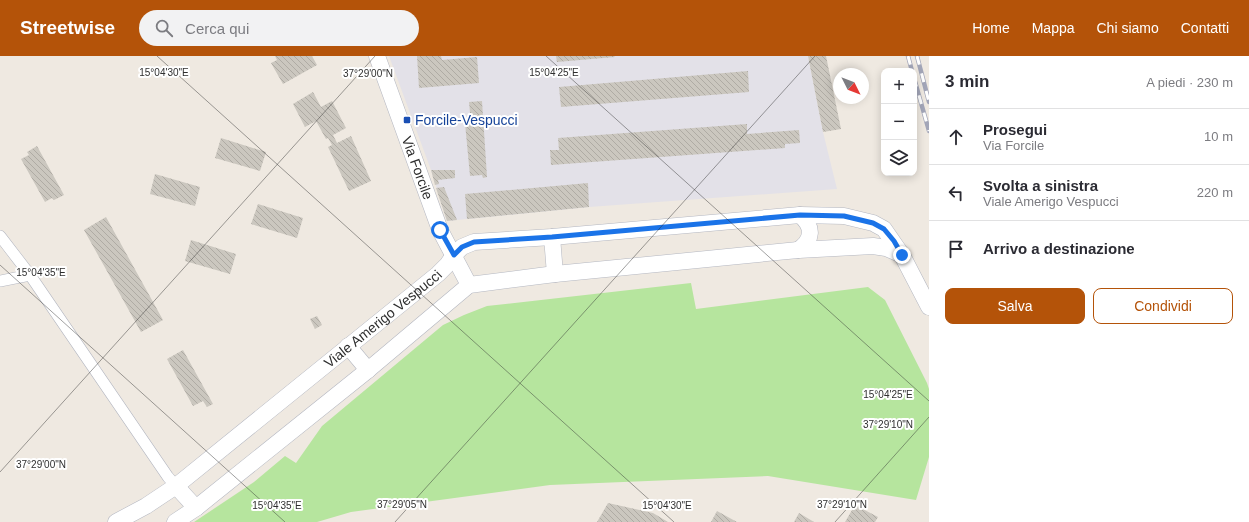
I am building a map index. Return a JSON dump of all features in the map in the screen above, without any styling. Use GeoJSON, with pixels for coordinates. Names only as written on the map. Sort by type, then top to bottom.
{"type":"FeatureCollection","features":[{"type":"Feature","properties":{"kind":"street","name":"Via Forcile"},"geometry":{"type":"LineString","coordinates":[[376,56],[440,230],[469,285]]}},
{"type":"Feature","properties":{"kind":"street","name":"Viale Amerigo Vespucci"},"geometry":{"type":"LineString","coordinates":[[116,522],[146,506],[176,486],[438,274],[447,266],[454,255],[462,247],[474,242],[552,237],[800,215],[844,216],[873,223],[884,229],[894,241],[929,307]]}},
{"type":"Feature","properties":{"kind":"street"},"geometry":{"type":"LineString","coordinates":[[798,250],[805,245],[810,238],[810,229],[807,221],[800,215]]}},
{"type":"Feature","properties":{"kind":"street"},"geometry":{"type":"LineString","coordinates":[[0,236],[30,275],[168,477],[196,508]]}},
{"type":"Feature","properties":{"kind":"street"},"geometry":{"type":"LineString","coordinates":[[552,237],[556,274]]}},
{"type":"Feature","properties":{"kind":"street"},"geometry":{"type":"LineString","coordinates":[[175,522],[196,508],[368,370],[469,285],[556,274],[798,250],[872,246],[886,248],[902,255]]}},
{"type":"Feature","properties":{"kind":"street"},"geometry":{"type":"LineString","coordinates":[[0,281],[30,275]]}},
{"type":"Feature","properties":{"kind":"street"},"geometry":{"type":"LineString","coordinates":[[348,346],[368,370]]}},
{"type":"Feature","properties":{"kind":"shaded area"},"geometry":{"type":"Polygon","coordinates":[[[389,56],[808,56],[823,132],[837,189],[589,207],[447,221],[431,170],[389,56]]]}},
{"type":"Feature","properties":{"kind":"green space"},"geometry":{"type":"Polygon","coordinates":[[[691,283],[696,309],[868,287],[885,300],[929,389],[929,457],[916,500],[768,476],[550,485],[351,512],[317,522],[194,522],[254,482],[285,456],[296,463],[322,426],[443,325],[487,306],[691,283]]]}},
{"type":"Feature","properties":{"kind":"building"},"geometry":{"type":"Polygon","coordinates":[[[275,56],[312,56],[317,65],[283,84],[271,63],[277,60],[275,56]]]}},
{"type":"Feature","properties":{"kind":"building"},"geometry":{"type":"Polygon","coordinates":[[[417,56],[441,56],[442,60],[477,57],[479,83],[419,88],[417,56]]]}},
{"type":"Feature","properties":{"kind":"building"},"geometry":{"type":"Polygon","coordinates":[[[556,56],[614,56],[615,57],[557,62],[556,56]]]}},
{"type":"Feature","properties":{"kind":"building"},"geometry":{"type":"Polygon","coordinates":[[[808,56],[826,56],[833,90],[833,104],[836,104],[841,129],[823,132],[808,56]]]}},
{"type":"Feature","properties":{"kind":"building"},"geometry":{"type":"Polygon","coordinates":[[[748,71],[749,92],[561,107],[559,87],[748,71]]]}},
{"type":"Feature","properties":{"kind":"building"},"geometry":{"type":"Polygon","coordinates":[[[313,92],[321,107],[332,101],[346,128],[333,135],[337,143],[351,136],[371,181],[349,191],[328,147],[332,145],[328,138],[326,139],[316,121],[305,127],[293,104],[313,92]]]}},
{"type":"Feature","properties":{"kind":"building"},"geometry":{"type":"Polygon","coordinates":[[[482,101],[487,177],[483,178],[482,175],[470,176],[465,123],[471,123],[469,102],[482,101]]]}},
{"type":"Feature","properties":{"kind":"building"},"geometry":{"type":"Polygon","coordinates":[[[747,124],[747,134],[799,130],[800,143],[785,144],[785,148],[551,165],[550,150],[559,150],[558,138],[747,124]]]}},
{"type":"Feature","properties":{"kind":"building"},"geometry":{"type":"Polygon","coordinates":[[[221,138],[266,152],[260,171],[215,158],[221,138]]]}},
{"type":"Feature","properties":{"kind":"building"},"geometry":{"type":"Polygon","coordinates":[[[37,146],[64,195],[54,200],[52,198],[45,202],[21,159],[29,155],[27,152],[37,146]]]}},
{"type":"Feature","properties":{"kind":"building"},"geometry":{"type":"Polygon","coordinates":[[[431,170],[455,170],[455,178],[438,180],[439,184],[435,185],[431,170]]]}},
{"type":"Feature","properties":{"kind":"building"},"geometry":{"type":"Polygon","coordinates":[[[155,174],[200,187],[195,206],[150,194],[155,174]]]}},
{"type":"Feature","properties":{"kind":"building"},"geometry":{"type":"Polygon","coordinates":[[[588,183],[589,207],[467,219],[465,194],[588,183]]]}},
{"type":"Feature","properties":{"kind":"building"},"geometry":{"type":"Polygon","coordinates":[[[444,187],[457,220],[447,221],[436,188],[444,187]]]}},
{"type":"Feature","properties":{"kind":"building"},"geometry":{"type":"Polygon","coordinates":[[[258,204],[303,218],[297,238],[251,224],[258,204]]]}},
{"type":"Feature","properties":{"kind":"building"},"geometry":{"type":"Polygon","coordinates":[[[106,217],[163,320],[141,332],[84,230],[106,217]]]}},
{"type":"Feature","properties":{"kind":"building"},"geometry":{"type":"Polygon","coordinates":[[[191,240],[236,254],[230,274],[185,261],[191,240]]]}},
{"type":"Feature","properties":{"kind":"building"},"geometry":{"type":"Polygon","coordinates":[[[317,316],[322,325],[315,329],[310,319],[317,316]]]}},
{"type":"Feature","properties":{"kind":"building"},"geometry":{"type":"Polygon","coordinates":[[[183,350],[213,404],[207,407],[203,401],[193,406],[167,359],[183,350]]]}},
{"type":"Feature","properties":{"kind":"building"},"geometry":{"type":"Polygon","coordinates":[[[608,503],[653,513],[668,522],[597,522],[608,503]]]}},
{"type":"Feature","properties":{"kind":"building"},"geometry":{"type":"Polygon","coordinates":[[[855,505],[878,517],[875,522],[845,522],[855,505]]]}},
{"type":"Feature","properties":{"kind":"building"},"geometry":{"type":"Polygon","coordinates":[[[717,511],[737,522],[711,522],[717,511]]]}},
{"type":"Feature","properties":{"kind":"building"},"geometry":{"type":"Polygon","coordinates":[[[799,513],[814,522],[794,522],[799,513]]]}},
{"type":"Feature","properties":{"kind":"railway"},"geometry":{"type":"LineString","coordinates":[[908,56],[911,68]]}},
{"type":"Feature","properties":{"kind":"railway"},"geometry":{"type":"LineString","coordinates":[[917,56],[929,102]]}},
{"type":"Feature","properties":{"kind":"railway"},"geometry":{"type":"LineString","coordinates":[[917,89],[929,131]]}},
{"type":"Feature","properties":{"kind":"place","name":"Forcile-Vespucci"},"geometry":{"type":"Point","coordinates":[407,120]}},
{"type":"Feature","properties":{"kind":"route"},"geometry":{"type":"LineString","coordinates":[[440,230],[454,255],[462,247],[474,242],[552,237],[800,215],[844,216],[873,223],[884,229],[894,241],[902,255]]}}]}
